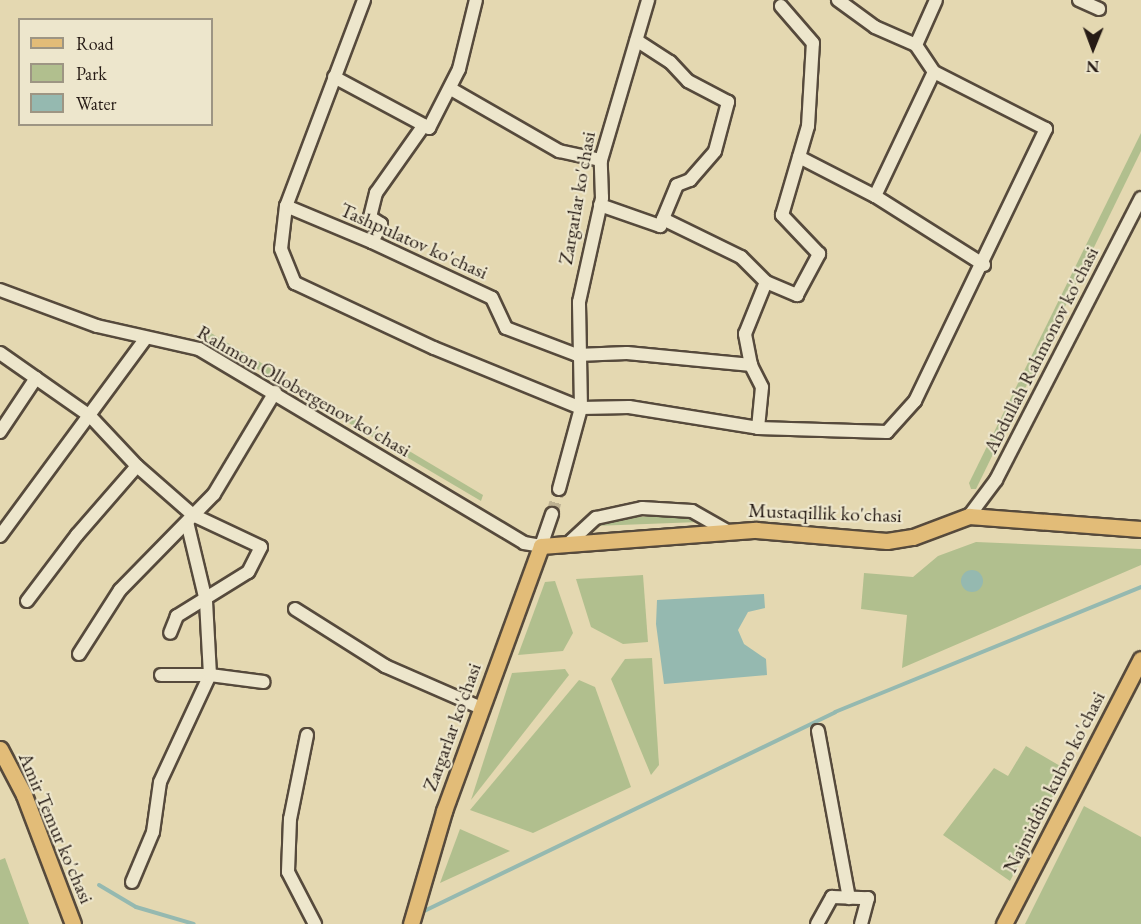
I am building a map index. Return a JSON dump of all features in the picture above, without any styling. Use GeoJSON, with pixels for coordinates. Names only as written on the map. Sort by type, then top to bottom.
{"type":"FeatureCollection","features":[{"type":"Feature","properties":{"kind":"main road","name":"Mustaqillik ko'chasi"},"geometry":{"type":"LineString","coordinates":[[541,546],[571,541],[756,530],[887,541],[913,537],[969,516],[1141,529]]}},
{"type":"Feature","properties":{"kind":"main road","name":"Zargarlar ko'chasi"},"geometry":{"type":"LineString","coordinates":[[411,924],[481,708],[541,546]]}},
{"type":"Feature","properties":{"kind":"main road","name":"Najmiddin kubro ko'chasi"},"geometry":{"type":"LineString","coordinates":[[1004,924],[1141,659]]}},
{"type":"Feature","properties":{"kind":"main road","name":"Amir Temur ko'chasi"},"geometry":{"type":"LineString","coordinates":[[0,749],[24,795],[73,924]]}},
{"type":"Feature","properties":{"kind":"street"},"geometry":{"type":"LineString","coordinates":[[364,0],[286,206],[281,249],[295,283],[434,348],[581,408],[629,407],[758,428],[887,432],[915,401],[984,265],[1046,129],[934,72],[916,45],[875,27],[838,0]]}},
{"type":"Feature","properties":{"kind":"street","name":"Zargarlar ko'chasi"},"geometry":{"type":"LineString","coordinates":[[559,489],[581,408],[577,355],[579,302],[600,205],[601,160],[648,0]]}},
{"type":"Feature","properties":{"kind":"street"},"geometry":{"type":"LineString","coordinates":[[916,45],[936,0]]}},
{"type":"Feature","properties":{"kind":"street"},"geometry":{"type":"LineString","coordinates":[[1079,0],[1099,9]]}},
{"type":"Feature","properties":{"kind":"street"},"geometry":{"type":"LineString","coordinates":[[334,77],[429,128],[451,89],[472,1]]}},
{"type":"Feature","properties":{"kind":"street"},"geometry":{"type":"LineString","coordinates":[[663,219],[741,257],[766,282],[796,295],[819,254],[782,215],[808,126],[813,44],[779,2]]}},
{"type":"Feature","properties":{"kind":"street"},"geometry":{"type":"LineString","coordinates":[[600,205],[660,226],[677,185],[690,180],[716,151],[728,102],[688,81],[670,62],[636,40]]}},
{"type":"Feature","properties":{"kind":"street"},"geometry":{"type":"LineString","coordinates":[[875,196],[934,72]]}},
{"type":"Feature","properties":{"kind":"street"},"geometry":{"type":"LineString","coordinates":[[451,89],[560,151],[601,160]]}},
{"type":"Feature","properties":{"kind":"street"},"geometry":{"type":"LineString","coordinates":[[372,242],[381,224],[370,217],[376,193],[424,125]]}},
{"type":"Feature","properties":{"kind":"street"},"geometry":{"type":"LineString","coordinates":[[799,157],[875,196],[984,265]]}},
{"type":"Feature","properties":{"kind":"street","name":"Abdullah Rahmonov ko'chasi"},"geometry":{"type":"LineString","coordinates":[[969,516],[996,480],[1141,198]]}},
{"type":"Feature","properties":{"kind":"street","name":"Tashpulatov ko'chasi"},"geometry":{"type":"LineString","coordinates":[[286,206],[372,242],[492,298],[506,328],[577,355]]}},
{"type":"Feature","properties":{"kind":"street"},"geometry":{"type":"LineString","coordinates":[[758,428],[762,387],[751,365],[745,334],[766,282]]}},
{"type":"Feature","properties":{"kind":"street","name":"Rahmon Ollobergenov ko'chasi"},"geometry":{"type":"LineString","coordinates":[[0,290],[97,327],[145,339],[173,340],[199,349],[275,392],[524,543],[541,546]]}},
{"type":"Feature","properties":{"kind":"street"},"geometry":{"type":"LineString","coordinates":[[0,536],[145,339]]}},
{"type":"Feature","properties":{"kind":"street"},"geometry":{"type":"LineString","coordinates":[[0,353],[90,416],[190,518],[261,547],[248,573],[206,601],[177,616],[170,633]]}},
{"type":"Feature","properties":{"kind":"street"},"geometry":{"type":"LineString","coordinates":[[577,355],[627,353],[751,365]]}},
{"type":"Feature","properties":{"kind":"street"},"geometry":{"type":"LineString","coordinates":[[0,432],[36,378]]}},
{"type":"Feature","properties":{"kind":"street"},"geometry":{"type":"LineString","coordinates":[[79,654],[120,591],[214,494],[275,392]]}},
{"type":"Feature","properties":{"kind":"street"},"geometry":{"type":"LineString","coordinates":[[27,601],[77,535],[137,466]]}},
{"type":"Feature","properties":{"kind":"street"},"geometry":{"type":"LineString","coordinates":[[571,541],[596,518],[642,508],[692,511],[729,532]]}},
{"type":"Feature","properties":{"kind":"street"},"geometry":{"type":"LineString","coordinates":[[541,546],[552,514]]}},
{"type":"Feature","properties":{"kind":"street"},"geometry":{"type":"LineString","coordinates":[[132,882],[153,831],[160,782],[210,675],[206,601],[190,518]]}},
{"type":"Feature","properties":{"kind":"street"},"geometry":{"type":"LineString","coordinates":[[295,609],[384,666],[481,708]]}},
{"type":"Feature","properties":{"kind":"street"},"geometry":{"type":"LineString","coordinates":[[161,675],[210,675],[264,682]]}},
{"type":"Feature","properties":{"kind":"street"},"geometry":{"type":"LineString","coordinates":[[818,731],[849,897]]}},
{"type":"Feature","properties":{"kind":"street"},"geometry":{"type":"LineString","coordinates":[[307,735],[290,819],[288,873],[315,924]]}},
{"type":"Feature","properties":{"kind":"street"},"geometry":{"type":"LineString","coordinates":[[816,924],[832,897],[868,898],[861,924]]}},
{"type":"Feature","properties":{"kind":"green space"},"geometry":{"type":"Polygon","coordinates":[[[1141,133],[1141,151],[976,489],[971,489],[969,483],[1141,133]]]}},
{"type":"Feature","properties":{"kind":"green space"},"geometry":{"type":"Polygon","coordinates":[[[201,331],[211,333],[483,495],[481,501],[203,337],[201,331]]]}},
{"type":"Feature","properties":{"kind":"green space"},"geometry":{"type":"Polygon","coordinates":[[[674,515],[699,522],[594,526],[603,519],[674,515]]]}},
{"type":"Feature","properties":{"kind":"green space"},"geometry":{"type":"Polygon","coordinates":[[[976,542],[1141,549],[1141,565],[902,668],[907,615],[861,609],[864,573],[913,577],[938,556],[976,542]]]}},
{"type":"Feature","properties":{"kind":"green space"},"geometry":{"type":"Polygon","coordinates":[[[643,575],[648,642],[623,644],[591,627],[576,579],[643,575]]]}},
{"type":"Feature","properties":{"kind":"green space"},"geometry":{"type":"Polygon","coordinates":[[[555,581],[573,633],[563,651],[518,655],[545,582],[555,581]]]}},
{"type":"Feature","properties":{"kind":"green space"},"geometry":{"type":"Polygon","coordinates":[[[652,658],[659,765],[651,775],[611,679],[625,659],[652,658]]]}},
{"type":"Feature","properties":{"kind":"green space"},"geometry":{"type":"Polygon","coordinates":[[[565,669],[569,675],[471,800],[512,673],[565,669]]]}},
{"type":"Feature","properties":{"kind":"green space"},"geometry":{"type":"Polygon","coordinates":[[[579,680],[595,687],[631,787],[533,833],[470,810],[579,680]]]}},
{"type":"Feature","properties":{"kind":"green space"},"geometry":{"type":"Polygon","coordinates":[[[1026,746],[1067,770],[1010,881],[943,835],[994,768],[1008,776],[1026,746]]]}},
{"type":"Feature","properties":{"kind":"green space"},"geometry":{"type":"Polygon","coordinates":[[[1084,806],[1141,837],[1141,924],[1025,924],[1084,806]]]}},
{"type":"Feature","properties":{"kind":"green space"},"geometry":{"type":"Polygon","coordinates":[[[460,829],[510,851],[440,883],[460,829]]]}},
{"type":"Feature","properties":{"kind":"green space"},"geometry":{"type":"Polygon","coordinates":[[[5,858],[29,924],[0,924],[0,860],[5,858]]]}},
{"type":"Feature","properties":{"kind":"water"},"geometry":{"type":"Polygon","coordinates":[[[972,570],[980,573],[983,581],[980,589],[972,592],[964,589],[961,581],[964,573],[972,570]]]}},
{"type":"Feature","properties":{"kind":"water"},"geometry":{"type":"Polygon","coordinates":[[[764,594],[765,608],[748,612],[738,630],[744,644],[766,659],[767,675],[664,684],[656,624],[657,600],[764,594]]]}},
{"type":"Feature","properties":{"kind":"waterway"},"geometry":{"type":"LineString","coordinates":[[418,914],[835,712],[1141,587]]}},
{"type":"Feature","properties":{"kind":"waterway"},"geometry":{"type":"LineString","coordinates":[[99,885],[136,907],[194,924]]}},
{"type":"Feature","properties":{"kind":"tunnel"},"geometry":{"type":"LineString","coordinates":[[552,514],[559,489]]}}]}
